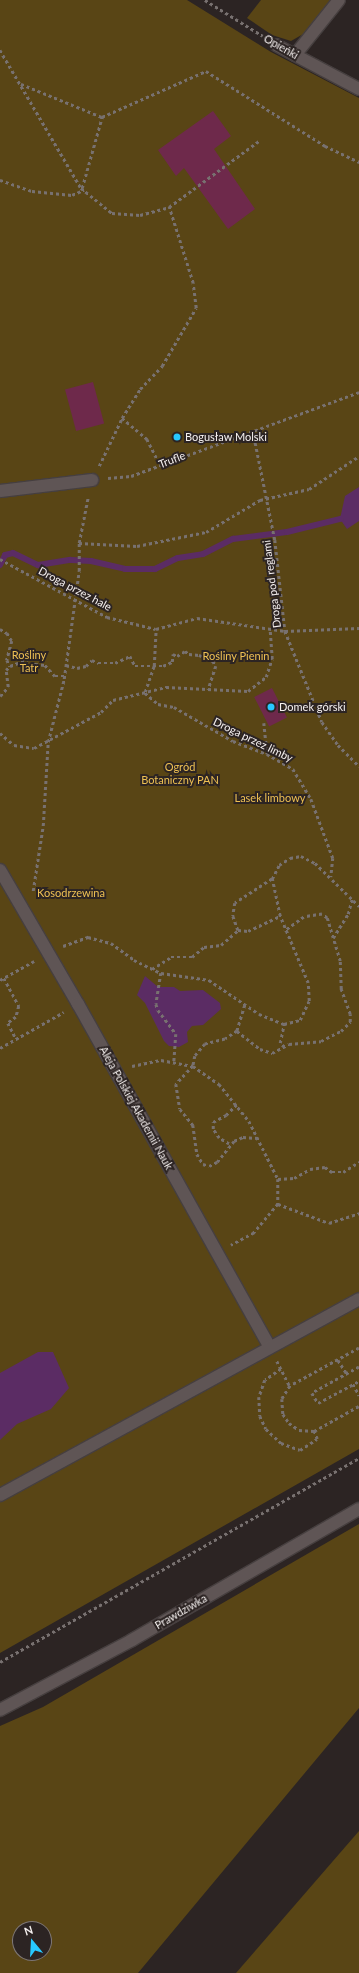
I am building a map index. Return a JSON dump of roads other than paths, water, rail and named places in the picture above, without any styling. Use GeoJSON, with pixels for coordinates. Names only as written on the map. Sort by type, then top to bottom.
{"type":"FeatureCollection","features":[{"type":"Feature","properties":{"kind":"street"},"geometry":{"type":"LineString","coordinates":[[295,55],[339,0]]}},
{"type":"Feature","properties":{"kind":"street","name":"Opieńki"},"geometry":{"type":"LineString","coordinates":[[276,45],[359,89]]}},
{"type":"Feature","properties":{"kind":"street"},"geometry":{"type":"LineString","coordinates":[[0,491],[92,480]]}},
{"type":"Feature","properties":{"kind":"street","name":"Aleja Polskiej Akademii Nauk"},"geometry":{"type":"LineString","coordinates":[[0,870],[78,1004],[270,1347]]}},
{"type":"Feature","properties":{"kind":"street"},"geometry":{"type":"LineString","coordinates":[[0,1495],[359,1299]]}},
{"type":"Feature","properties":{"kind":"street","name":"Prawdziwka"},"geometry":{"type":"LineString","coordinates":[[0,1710],[132,1640],[359,1508]]}},
{"type":"Feature","properties":{"kind":"waterway"},"geometry":{"type":"LineString","coordinates":[[0,565],[5,555],[13,553],[38,565],[71,560],[91,561],[125,569],[155,569],[178,558],[203,554],[233,539],[287,532],[340,519]]}},
{"type":"Feature","properties":{"kind":"place","name":"Bogusław Molski"},"geometry":{"type":"Point","coordinates":[177,437]}},
{"type":"Feature","properties":{"kind":"place","name":"Domek górski"},"geometry":{"type":"Point","coordinates":[271,707]}},
{"type":"Feature","properties":{"kind":"park label","name":"Rośliny Pienin"},"geometry":{"type":"Point","coordinates":[236,656]}},
{"type":"Feature","properties":{"kind":"park label","name":"Rośliny Tatr"},"geometry":{"type":"Point","coordinates":[29,662]}},
{"type":"Feature","properties":{"kind":"park label","name":"Ogród Botaniczny PAN"},"geometry":{"type":"Point","coordinates":[180,774]}},
{"type":"Feature","properties":{"kind":"park label","name":"Lasek limbowy"},"geometry":{"type":"Point","coordinates":[270,798]}},
{"type":"Feature","properties":{"kind":"park label","name":"Kosodrzewina"},"geometry":{"type":"Point","coordinates":[71,893]}}]}
